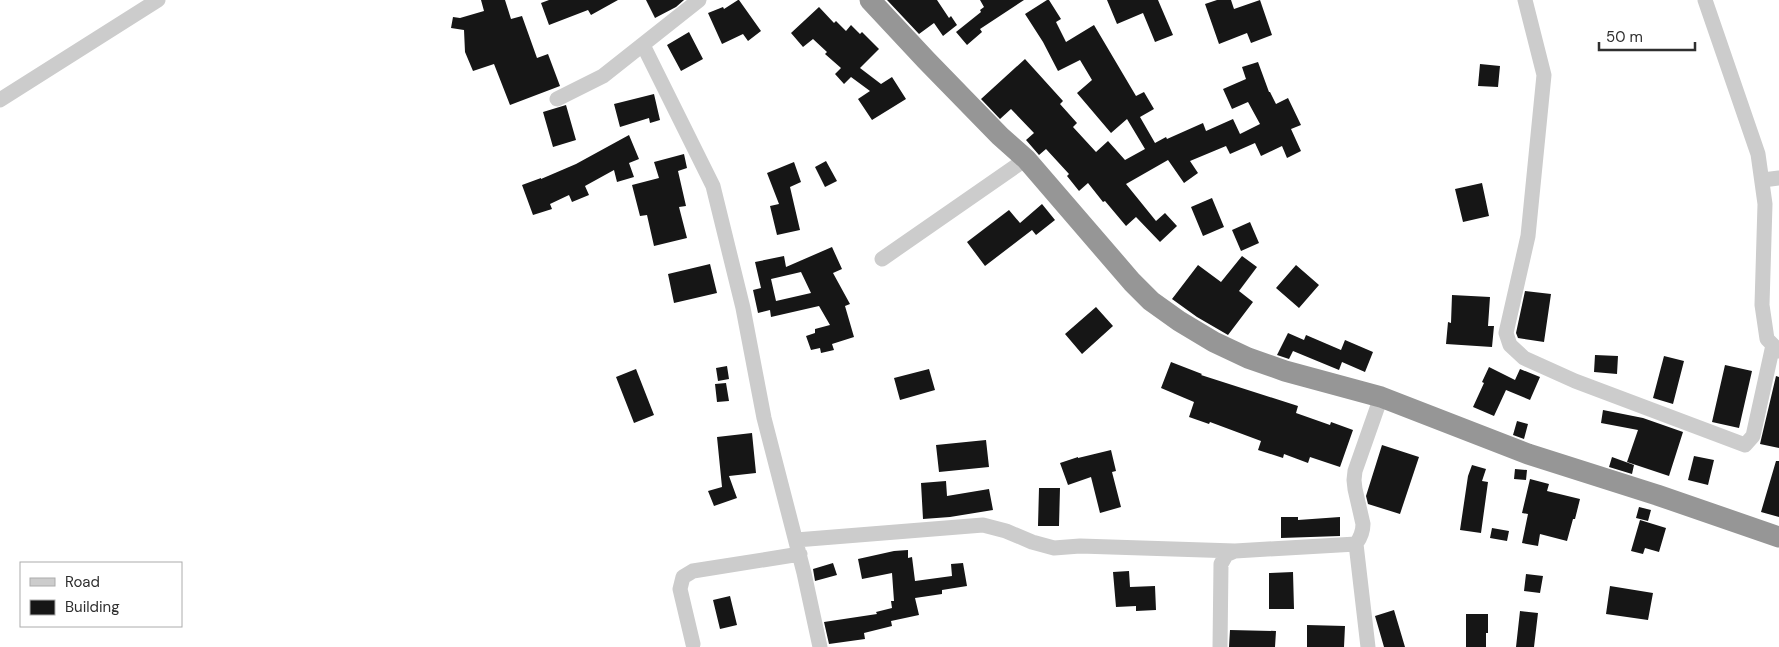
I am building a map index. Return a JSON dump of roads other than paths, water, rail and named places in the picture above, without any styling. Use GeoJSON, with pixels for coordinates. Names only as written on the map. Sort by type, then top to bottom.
{"type":"FeatureCollection","features":[{"type":"Feature","properties":{"kind":"highway"},"geometry":{"type":"LineString","coordinates":[[870,0],[1000,136],[1026,159],[1132,282],[1151,301],[1214,342],[1248,358],[1285,371],[1381,397],[1528,454],[1657,495],[1779,537]]}},
{"type":"Feature","properties":{"kind":"street"},"geometry":{"type":"LineString","coordinates":[[0,100],[158,0]]}},
{"type":"Feature","properties":{"kind":"street"},"geometry":{"type":"LineString","coordinates":[[557,99],[603,76],[699,0]]}},
{"type":"Feature","properties":{"kind":"street"},"geometry":{"type":"LineString","coordinates":[[1526,0],[1544,75],[1528,236],[1506,333],[1510,346],[1524,358],[1575,381],[1745,445],[1752,436],[1776,348],[1767,340],[1762,305],[1765,204],[1763,180],[1758,154],[1705,0]]}},
{"type":"Feature","properties":{"kind":"street"},"geometry":{"type":"LineString","coordinates":[[643,45],[713,186],[743,308],[764,418],[798,547],[820,647]]}},
{"type":"Feature","properties":{"kind":"street"},"geometry":{"type":"LineString","coordinates":[[882,259],[1026,159]]}},
{"type":"Feature","properties":{"kind":"street"},"geometry":{"type":"LineString","coordinates":[[1763,180],[1779,178]]}},
{"type":"Feature","properties":{"kind":"street"},"geometry":{"type":"LineString","coordinates":[[1368,647],[1356,544],[1363,531],[1354,480],[1355,471],[1381,397]]}},
{"type":"Feature","properties":{"kind":"street"},"geometry":{"type":"LineString","coordinates":[[693,644],[680,589],[683,577],[693,571],[798,547],[983,525],[1054,548],[1080,546],[1235,551],[1356,544]]}},
{"type":"Feature","properties":{"kind":"street"},"geometry":{"type":"LineString","coordinates":[[1220,647],[1221,564],[1226,555],[1235,551]]}}]}
